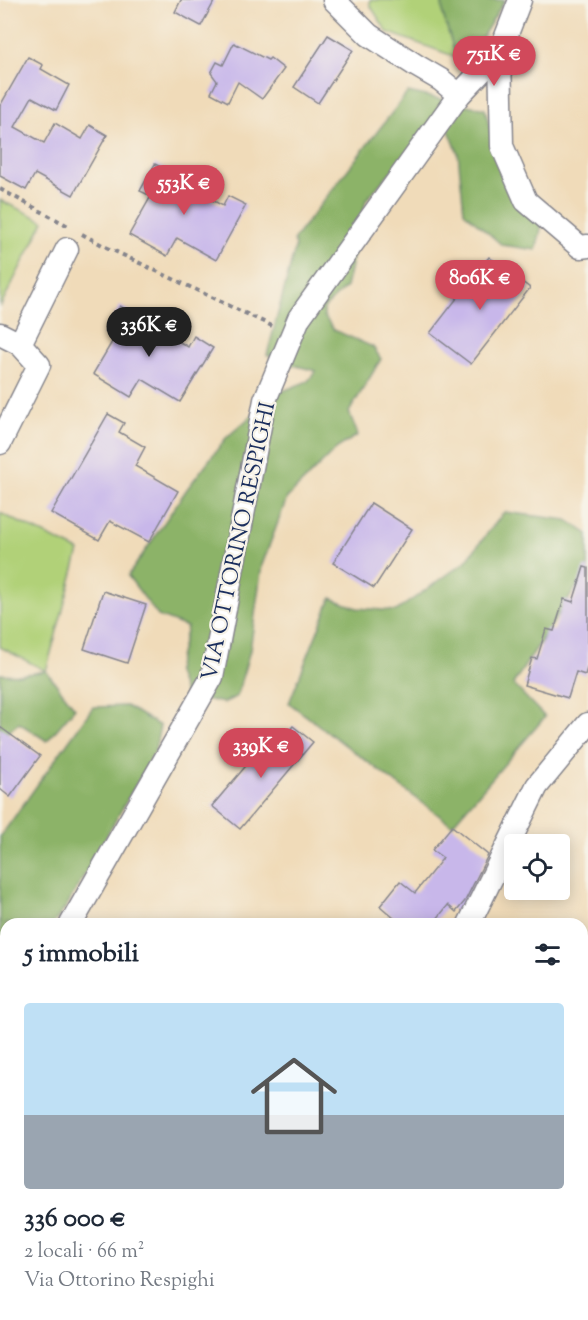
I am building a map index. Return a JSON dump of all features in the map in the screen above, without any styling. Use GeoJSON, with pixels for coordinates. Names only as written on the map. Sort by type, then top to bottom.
{"type":"FeatureCollection","features":[{"type":"Feature","properties":{"kind":"street"},"geometry":{"type":"LineString","coordinates":[[333,0],[369,35],[441,80],[459,95]]}},
{"type":"Feature","properties":{"kind":"street"},"geometry":{"type":"LineString","coordinates":[[520,0],[500,51],[502,146],[526,201],[580,247],[588,246]]}},
{"type":"Feature","properties":{"kind":"street","name":"VIA OTTORINO RESPIGHI"},"geometry":{"type":"LineString","coordinates":[[74,918],[212,677],[265,399],[299,318],[459,95],[500,51]]}},
{"type":"Feature","properties":{"kind":"street"},"geometry":{"type":"LineString","coordinates":[[0,443],[39,365],[10,339],[67,249]]}},
{"type":"Feature","properties":{"kind":"street"},"geometry":{"type":"LineString","coordinates":[[472,918],[537,786],[588,724]]}},
{"type":"Feature","properties":{"kind":"path"},"geometry":{"type":"LineString","coordinates":[[0,189],[106,247],[292,336]]}},
{"type":"Feature","properties":{"kind":"green space"},"geometry":{"type":"Polygon","coordinates":[[[370,0],[442,0],[443,14],[456,57],[387,32],[370,5],[370,0]]]}},
{"type":"Feature","properties":{"kind":"green space"},"geometry":{"type":"Polygon","coordinates":[[[442,0],[505,0],[481,39],[456,57],[443,14],[442,0]]]}},
{"type":"Feature","properties":{"kind":"green space"},"geometry":{"type":"Polygon","coordinates":[[[408,92],[485,109],[498,162],[542,225],[536,250],[502,245],[464,212],[458,153],[448,128],[413,146],[366,200],[346,287],[324,308],[324,316],[334,330],[373,347],[381,359],[349,412],[358,435],[337,448],[287,498],[262,565],[250,650],[237,696],[224,703],[185,695],[176,670],[187,627],[158,616],[128,576],[187,489],[226,438],[278,393],[308,381],[316,371],[267,355],[295,248],[294,239],[408,92]]]}},
{"type":"Feature","properties":{"kind":"green space"},"geometry":{"type":"Polygon","coordinates":[[[0,200],[44,221],[0,307],[0,200]]]}},
{"type":"Feature","properties":{"kind":"green space"},"geometry":{"type":"Polygon","coordinates":[[[504,512],[567,520],[588,534],[588,579],[583,577],[513,684],[545,717],[452,825],[289,703],[331,598],[357,608],[396,611],[465,562],[504,512]]]}},
{"type":"Feature","properties":{"kind":"green space"},"geometry":{"type":"Polygon","coordinates":[[[0,513],[79,551],[46,671],[0,647],[0,513]]]}},
{"type":"Feature","properties":{"kind":"green space"},"geometry":{"type":"Polygon","coordinates":[[[46,671],[75,708],[47,741],[19,723],[0,738],[0,674],[19,675],[46,671]]]}},
{"type":"Feature","properties":{"kind":"green space"},"geometry":{"type":"Polygon","coordinates":[[[126,706],[160,726],[155,751],[58,918],[0,918],[0,837],[93,707],[126,706]]]}},
{"type":"Feature","properties":{"kind":"building"},"geometry":{"type":"Polygon","coordinates":[[[181,0],[215,0],[201,26],[175,12],[181,0]]]}},
{"type":"Feature","properties":{"kind":"building"},"geometry":{"type":"Polygon","coordinates":[[[328,35],[353,50],[318,103],[294,87],[328,35]]]}},
{"type":"Feature","properties":{"kind":"building"},"geometry":{"type":"Polygon","coordinates":[[[234,43],[268,60],[270,58],[284,69],[262,99],[238,82],[228,102],[211,93],[217,81],[211,73],[217,62],[223,65],[234,43]]]}},
{"type":"Feature","properties":{"kind":"building"},"geometry":{"type":"Polygon","coordinates":[[[28,57],[43,65],[41,69],[69,85],[56,110],[32,97],[15,127],[44,143],[55,123],[82,139],[90,125],[107,135],[73,195],[35,174],[26,190],[0,176],[0,106],[28,57]]]}},
{"type":"Feature","properties":{"kind":"building"},"geometry":{"type":"Polygon","coordinates":[[[155,164],[190,183],[188,187],[223,206],[228,196],[246,205],[216,260],[177,238],[167,256],[129,235],[151,196],[140,191],[155,164]]]}},
{"type":"Feature","properties":{"kind":"building"},"geometry":{"type":"Polygon","coordinates":[[[489,257],[530,288],[471,364],[430,333],[489,257]]]}},
{"type":"Feature","properties":{"kind":"building"},"geometry":{"type":"Polygon","coordinates":[[[120,306],[188,347],[194,336],[213,348],[180,402],[142,379],[131,397],[93,374],[115,337],[105,331],[120,306]]]}},
{"type":"Feature","properties":{"kind":"building"},"geometry":{"type":"Polygon","coordinates":[[[108,414],[124,423],[119,432],[145,447],[135,466],[178,491],[149,542],[110,521],[99,540],[51,513],[108,414]]]}},
{"type":"Feature","properties":{"kind":"building"},"geometry":{"type":"Polygon","coordinates":[[[371,503],[412,529],[374,588],[333,563],[371,503]]]}},
{"type":"Feature","properties":{"kind":"building"},"geometry":{"type":"Polygon","coordinates":[[[584,567],[588,568],[588,665],[585,675],[576,672],[568,698],[524,685],[532,658],[537,659],[546,629],[554,631],[564,599],[573,602],[584,567]]]}},
{"type":"Feature","properties":{"kind":"building"},"geometry":{"type":"Polygon","coordinates":[[[103,591],[146,605],[127,663],[84,649],[103,591]]]}},
{"type":"Feature","properties":{"kind":"building"},"geometry":{"type":"Polygon","coordinates":[[[293,726],[313,742],[240,829],[212,806],[256,754],[264,760],[293,726]]]}},
{"type":"Feature","properties":{"kind":"building"},"geometry":{"type":"Polygon","coordinates":[[[0,727],[40,756],[10,797],[0,789],[0,727]]]}},
{"type":"Feature","properties":{"kind":"building"},"geometry":{"type":"Polygon","coordinates":[[[452,826],[488,855],[465,901],[456,912],[448,905],[438,918],[394,918],[380,906],[400,881],[415,893],[443,858],[432,850],[452,826]]]}}]}
